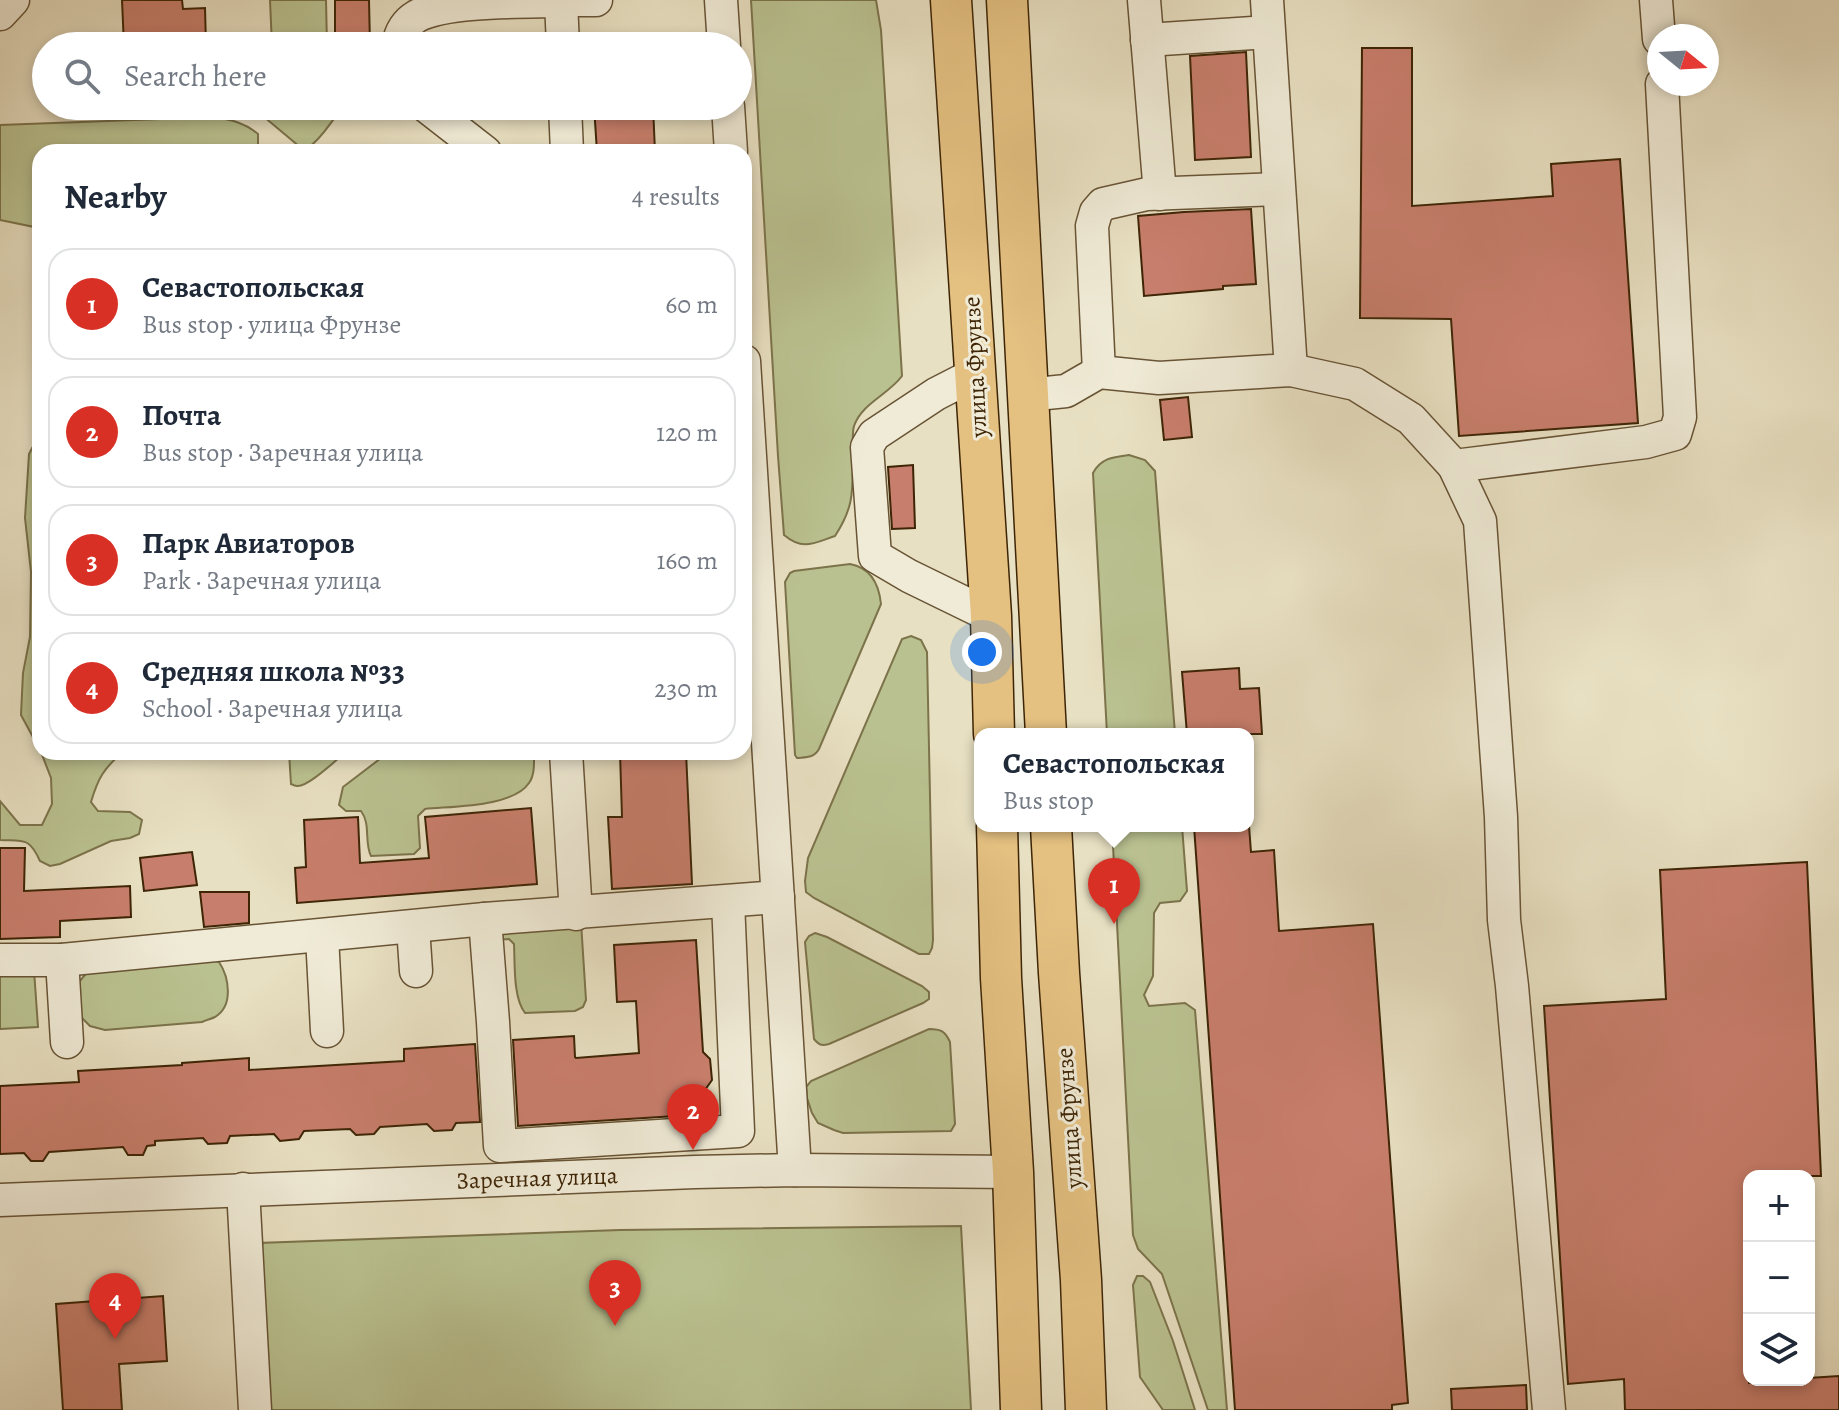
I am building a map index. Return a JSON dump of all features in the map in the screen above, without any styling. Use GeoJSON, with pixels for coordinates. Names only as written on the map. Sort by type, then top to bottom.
{"type":"FeatureCollection","features":[{"type":"Feature","properties":{"kind":"main road","name":"улица Фрунзе"},"geometry":{"type":"LineString","coordinates":[[951,0],[991,616],[994,728]]}},
{"type":"Feature","properties":{"kind":"main road","name":"улица Фрунзе"},"geometry":{"type":"LineString","coordinates":[[1007,0],[1046,728]]}},
{"type":"Feature","properties":{"kind":"main road"},"geometry":{"type":"LineString","coordinates":[[997,832],[1021,1410]]}},
{"type":"Feature","properties":{"kind":"main road","name":"улица Фрунзе"},"geometry":{"type":"LineString","coordinates":[[1051,832],[1081,1280],[1086,1410]]}},
{"type":"Feature","properties":{"kind":"main road","name":"Заречная улица"},"geometry":{"type":"LineString","coordinates":[[1013,1172],[1073,1173]]}},
{"type":"Feature","properties":{"kind":"street"},"geometry":{"type":"LineString","coordinates":[[0,14],[13,0]]}},
{"type":"Feature","properties":{"kind":"street"},"geometry":{"type":"LineString","coordinates":[[401,32],[416,16],[434,8],[477,1],[596,0]]}},
{"type":"Feature","properties":{"kind":"street"},"geometry":{"type":"LineString","coordinates":[[721,0],[723,32]]}},
{"type":"Feature","properties":{"kind":"street"},"geometry":{"type":"LineString","coordinates":[[1144,0],[1160,194]]}},
{"type":"Feature","properties":{"kind":"street"},"geometry":{"type":"LineString","coordinates":[[1267,0],[1291,370]]}},
{"type":"Feature","properties":{"kind":"street"},"geometry":{"type":"LineString","coordinates":[[1656,0],[1658,24]]}},
{"type":"Feature","properties":{"kind":"street"},"geometry":{"type":"LineString","coordinates":[[561,1],[562,32]]}},
{"type":"Feature","properties":{"kind":"street"},"geometry":{"type":"LineString","coordinates":[[1147,40],[1268,32]]}},
{"type":"Feature","properties":{"kind":"street"},"geometry":{"type":"LineString","coordinates":[[1454,466],[1646,442],[1675,434],[1680,417],[1663,96]]}},
{"type":"Feature","properties":{"kind":"street"},"geometry":{"type":"LineString","coordinates":[[444,120],[475,144]]}},
{"type":"Feature","properties":{"kind":"street"},"geometry":{"type":"LineString","coordinates":[[566,120],[567,144]]}},
{"type":"Feature","properties":{"kind":"street"},"geometry":{"type":"LineString","coordinates":[[729,120],[730,144]]}},
{"type":"Feature","properties":{"kind":"street"},"geometry":{"type":"LineString","coordinates":[[1099,372],[1092,226],[1096,212],[1103,204],[1147,194],[1278,189]]}},
{"type":"Feature","properties":{"kind":"street"},"geometry":{"type":"LineString","coordinates":[[1027,395],[1066,391],[1099,372],[1159,378],[1291,370],[1355,384],[1411,419],[1454,466],[1480,521],[1501,817],[1504,920],[1549,1410]]}},
{"type":"Feature","properties":{"kind":"street"},"geometry":{"type":"LineString","coordinates":[[975,374],[936,394],[874,435],[867,447],[875,556],[991,616]]}},
{"type":"Feature","properties":{"kind":"street"},"geometry":{"type":"LineString","coordinates":[[752,517],[795,1170]]}},
{"type":"Feature","properties":{"kind":"street"},"geometry":{"type":"LineString","coordinates":[[566,760],[576,914]]}},
{"type":"Feature","properties":{"kind":"street"},"geometry":{"type":"LineString","coordinates":[[0,960],[62,960],[485,919],[778,897]]}},
{"type":"Feature","properties":{"kind":"street"},"geometry":{"type":"LineString","coordinates":[[485,919],[500,1146],[738,1131],[728,902]]}},
{"type":"Feature","properties":{"kind":"street"},"geometry":{"type":"LineString","coordinates":[[413,927],[416,971]]}},
{"type":"Feature","properties":{"kind":"street"},"geometry":{"type":"LineString","coordinates":[[322,936],[327,1031]]}},
{"type":"Feature","properties":{"kind":"street"},"geometry":{"type":"LineString","coordinates":[[62,960],[67,1042]]}},
{"type":"Feature","properties":{"kind":"street","name":"Заречная улица"},"geometry":{"type":"LineString","coordinates":[[0,1200],[681,1172],[1013,1172]]}},
{"type":"Feature","properties":{"kind":"street"},"geometry":{"type":"LineString","coordinates":[[243,1189],[255,1410]]}},
{"type":"Feature","properties":{"kind":"green space"},"geometry":{"type":"Polygon","coordinates":[[[270,0],[326,0],[327,32],[271,32],[270,0]]]}},
{"type":"Feature","properties":{"kind":"green space"},"geometry":{"type":"Polygon","coordinates":[[[751,0],[876,0],[881,30],[902,376],[863,411],[854,426],[852,495],[842,525],[835,536],[809,544],[797,543],[784,535],[751,0]]]}},
{"type":"Feature","properties":{"kind":"green space"},"geometry":{"type":"Polygon","coordinates":[[[229,120],[258,134],[258,144],[32,144],[32,227],[0,220],[0,125],[229,120]]]}},
{"type":"Feature","properties":{"kind":"green space"},"geometry":{"type":"Polygon","coordinates":[[[268,120],[333,120],[313,144],[296,144],[268,120]]]}},
{"type":"Feature","properties":{"kind":"green space"},"geometry":{"type":"Polygon","coordinates":[[[32,448],[32,735],[21,715],[23,673],[30,637],[31,572],[25,518],[29,454],[32,448]]]}},
{"type":"Feature","properties":{"kind":"green space"},"geometry":{"type":"Polygon","coordinates":[[[1129,455],[1145,460],[1155,471],[1175,728],[1107,728],[1093,473],[1104,461],[1129,455]]]}},
{"type":"Feature","properties":{"kind":"green space"},"geometry":{"type":"Polygon","coordinates":[[[850,564],[864,569],[873,578],[881,604],[819,749],[812,756],[797,758],[785,582],[794,571],[850,564]]]}},
{"type":"Feature","properties":{"kind":"green space"},"geometry":{"type":"Polygon","coordinates":[[[911,636],[921,640],[927,652],[933,940],[929,954],[919,954],[814,898],[806,892],[805,881],[808,858],[902,639],[911,636]]]}},
{"type":"Feature","properties":{"kind":"green space"},"geometry":{"type":"Polygon","coordinates":[[[44,760],[114,760],[102,774],[91,802],[98,811],[130,812],[142,820],[139,834],[111,841],[50,866],[40,861],[29,844],[0,840],[0,801],[20,825],[42,825],[52,804],[51,778],[44,760]]]}},
{"type":"Feature","properties":{"kind":"green space"},"geometry":{"type":"Polygon","coordinates":[[[290,760],[336,760],[302,785],[291,784],[290,760]]]}},
{"type":"Feature","properties":{"kind":"green space"},"geometry":{"type":"Polygon","coordinates":[[[378,760],[534,760],[529,783],[510,797],[482,804],[425,809],[418,816],[420,848],[414,854],[371,856],[366,822],[361,811],[346,811],[339,805],[343,787],[378,760]]]}},
{"type":"Feature","properties":{"kind":"green space"},"geometry":{"type":"Polygon","coordinates":[[[1112,832],[1182,832],[1187,891],[1180,901],[1160,903],[1154,913],[1153,976],[1144,995],[1149,1006],[1185,1003],[1195,1010],[1227,1410],[1208,1410],[1162,1274],[1138,1249],[1133,1235],[1112,832]]]}},
{"type":"Feature","properties":{"kind":"green space"},"geometry":{"type":"Polygon","coordinates":[[[581,922],[586,1000],[583,1007],[575,1011],[525,1013],[517,990],[514,944],[509,939],[496,940],[495,923],[581,922]]]}},
{"type":"Feature","properties":{"kind":"green space"},"geometry":{"type":"Polygon","coordinates":[[[815,933],[922,986],[929,992],[929,999],[829,1044],[819,1044],[814,1039],[805,942],[815,933]]]}},
{"type":"Feature","properties":{"kind":"green space"},"geometry":{"type":"Polygon","coordinates":[[[202,957],[219,962],[227,983],[225,1006],[215,1017],[202,1022],[105,1030],[90,1026],[82,1018],[77,999],[79,982],[89,970],[202,957]]]}},
{"type":"Feature","properties":{"kind":"green space"},"geometry":{"type":"Polygon","coordinates":[[[34,970],[38,1027],[0,1029],[0,972],[34,970]]]}},
{"type":"Feature","properties":{"kind":"green space"},"geometry":{"type":"Polygon","coordinates":[[[929,1029],[942,1031],[950,1042],[955,1124],[951,1131],[843,1133],[818,1123],[807,1098],[806,1087],[811,1081],[929,1029]]]}},
{"type":"Feature","properties":{"kind":"green space"},"geometry":{"type":"Polygon","coordinates":[[[961,1226],[971,1410],[270,1410],[258,1243],[620,1230],[961,1226]]]}},
{"type":"Feature","properties":{"kind":"green space"},"geometry":{"type":"Polygon","coordinates":[[[1137,1276],[1143,1276],[1150,1282],[1195,1410],[1163,1410],[1140,1377],[1133,1285],[1137,1276]]]}},
{"type":"Feature","properties":{"kind":"building"},"geometry":{"type":"Polygon","coordinates":[[[122,0],[182,0],[183,9],[205,8],[206,32],[123,32],[122,0]]]}},
{"type":"Feature","properties":{"kind":"building"},"geometry":{"type":"Polygon","coordinates":[[[335,0],[369,0],[370,32],[335,32],[335,0]]]}},
{"type":"Feature","properties":{"kind":"building"},"geometry":{"type":"Polygon","coordinates":[[[1362,48],[1412,48],[1412,206],[1553,196],[1551,164],[1620,159],[1638,423],[1459,436],[1451,319],[1360,318],[1362,48]]]}},
{"type":"Feature","properties":{"kind":"building"},"geometry":{"type":"Polygon","coordinates":[[[1246,52],[1251,157],[1195,160],[1190,56],[1246,52]]]}},
{"type":"Feature","properties":{"kind":"building"},"geometry":{"type":"Polygon","coordinates":[[[595,120],[654,120],[655,144],[596,144],[595,120]]]}},
{"type":"Feature","properties":{"kind":"building"},"geometry":{"type":"Polygon","coordinates":[[[1251,209],[1256,284],[1144,296],[1138,216],[1251,209]]]}},
{"type":"Feature","properties":{"kind":"building"},"geometry":{"type":"Polygon","coordinates":[[[1188,397],[1192,437],[1164,440],[1160,400],[1188,397]]]}},
{"type":"Feature","properties":{"kind":"building"},"geometry":{"type":"Polygon","coordinates":[[[913,465],[915,528],[892,529],[888,467],[913,465]]]}},
{"type":"Feature","properties":{"kind":"building"},"geometry":{"type":"Polygon","coordinates":[[[1239,668],[1240,689],[1259,688],[1262,734],[1254,734],[1254,728],[1187,728],[1182,672],[1239,668]]]}},
{"type":"Feature","properties":{"kind":"building"},"geometry":{"type":"Polygon","coordinates":[[[620,760],[686,760],[692,884],[612,889],[608,817],[622,817],[620,760]]]}},
{"type":"Feature","properties":{"kind":"building"},"geometry":{"type":"Polygon","coordinates":[[[531,808],[537,884],[297,903],[295,868],[306,867],[304,820],[358,817],[360,863],[429,858],[425,817],[531,808]]]}},
{"type":"Feature","properties":{"kind":"building"},"geometry":{"type":"Polygon","coordinates":[[[1194,832],[1249,832],[1251,852],[1274,850],[1279,931],[1373,924],[1408,1403],[1392,1405],[1392,1410],[1235,1410],[1194,832]]]}},
{"type":"Feature","properties":{"kind":"building"},"geometry":{"type":"Polygon","coordinates":[[[0,848],[25,848],[24,891],[130,886],[131,917],[60,921],[60,937],[0,939],[0,848]]]}},
{"type":"Feature","properties":{"kind":"building"},"geometry":{"type":"Polygon","coordinates":[[[192,852],[197,885],[144,891],[140,858],[192,852]]]}},
{"type":"Feature","properties":{"kind":"building"},"geometry":{"type":"Polygon","coordinates":[[[1807,862],[1821,1176],[1815,1176],[1815,1170],[1743,1170],[1743,1386],[1815,1386],[1815,1378],[1839,1376],[1839,1410],[1625,1410],[1624,1379],[1568,1384],[1544,1006],[1666,999],[1660,870],[1807,862]]]}},
{"type":"Feature","properties":{"kind":"building"},"geometry":{"type":"Polygon","coordinates":[[[200,892],[249,892],[249,923],[204,927],[200,892]]]}},
{"type":"Feature","properties":{"kind":"building"},"geometry":{"type":"Polygon","coordinates":[[[696,940],[703,1052],[710,1059],[712,1080],[705,1090],[707,1114],[518,1126],[513,1040],[574,1036],[576,1058],[639,1053],[636,1001],[617,1002],[614,945],[696,940]]]}},
{"type":"Feature","properties":{"kind":"building"},"geometry":{"type":"Polygon","coordinates":[[[475,1044],[480,1122],[456,1123],[452,1130],[434,1131],[427,1124],[380,1127],[374,1134],[356,1135],[350,1129],[304,1131],[299,1139],[280,1141],[274,1134],[230,1136],[227,1143],[208,1144],[203,1138],[155,1141],[155,1145],[147,1146],[143,1155],[128,1155],[123,1147],[49,1152],[43,1161],[31,1161],[24,1153],[0,1154],[0,1086],[79,1082],[78,1071],[249,1058],[249,1070],[404,1061],[404,1049],[475,1044]]]}},
{"type":"Feature","properties":{"kind":"building"},"geometry":{"type":"Polygon","coordinates":[[[163,1296],[167,1361],[119,1364],[122,1410],[63,1410],[56,1304],[163,1296]]]}},
{"type":"Feature","properties":{"kind":"building"},"geometry":{"type":"Polygon","coordinates":[[[1526,1385],[1527,1410],[1452,1410],[1451,1389],[1526,1385]]]}},
{"type":"Feature","properties":{"kind":"place","name":"Севастопольская"},"geometry":{"type":"Point","coordinates":[1114,924]}},
{"type":"Feature","properties":{"kind":"place","name":"Почта"},"geometry":{"type":"Point","coordinates":[693,1150]}},
{"type":"Feature","properties":{"kind":"place","name":"Парк Авиаторов"},"geometry":{"type":"Point","coordinates":[615,1326]}},
{"type":"Feature","properties":{"kind":"place","name":"Средняя школа №33"},"geometry":{"type":"Point","coordinates":[115,1339]}}]}
